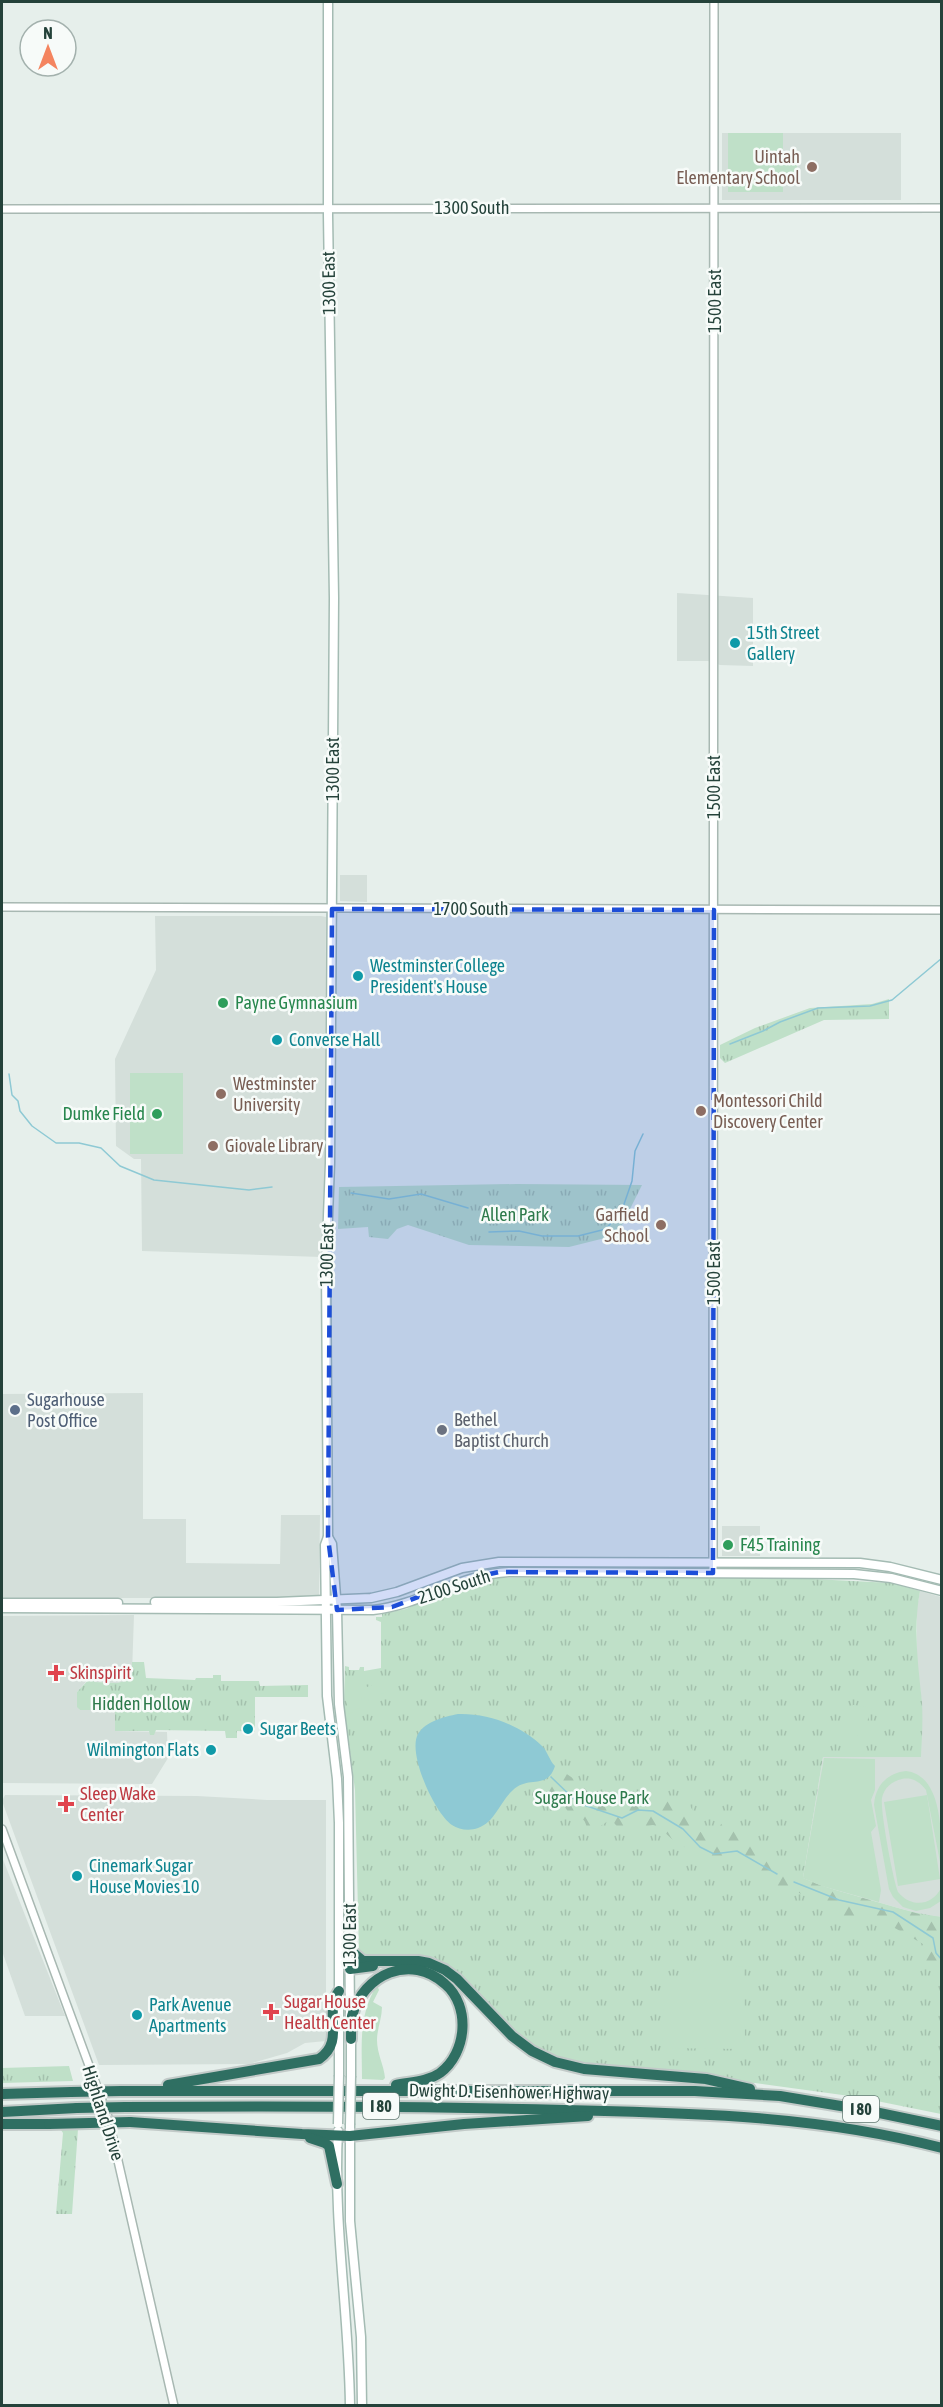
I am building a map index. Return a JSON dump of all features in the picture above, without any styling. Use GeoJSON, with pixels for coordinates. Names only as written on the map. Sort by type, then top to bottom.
{"type":"FeatureCollection","features":[{"type":"Feature","properties":{"kind":"highway"},"geometry":{"type":"LineString","coordinates":[[350,1950],[363,1961],[429,1963],[445,1970],[462,1984],[512,2036],[532,2051],[555,2062],[584,2069],[706,2079],[780,2096]]}},
{"type":"Feature","properties":{"kind":"highway"},"geometry":{"type":"LineString","coordinates":[[350,1969],[406,1961]]}},
{"type":"Feature","properties":{"kind":"highway"},"geometry":{"type":"LineString","coordinates":[[351,2039],[352,2016],[366,1989],[377,1979],[393,1970],[412,1969],[435,1976],[447,1985],[458,2001],[463,2035],[451,2061],[439,2073],[424,2080],[366,2089]]}},
{"type":"Feature","properties":{"kind":"highway"},"geometry":{"type":"LineString","coordinates":[[134,2091],[319,2059],[331,2048],[334,1999],[339,1991]]}},
{"type":"Feature","properties":{"kind":"highway","name":"Dwight D. Eisenhower Highway"},"geometry":{"type":"LineString","coordinates":[[2,2094],[366,2089],[624,2090],[780,2096],[942,2126]]}},
{"type":"Feature","properties":{"kind":"highway","name":"Dwight D. Eisenhower Highway"},"geometry":{"type":"LineString","coordinates":[[2,2112],[125,2107],[405,2106],[636,2111],[757,2116],[844,2127],[942,2148]]}},
{"type":"Feature","properties":{"kind":"highway"},"geometry":{"type":"LineString","coordinates":[[2,2124],[130,2122],[302,2134],[636,2111]]}},
{"type":"Feature","properties":{"kind":"highway"},"geometry":{"type":"LineString","coordinates":[[302,2134],[328,2146],[338,2184]]}},
{"type":"Feature","properties":{"kind":"main road","name":"1300 East"},"geometry":{"type":"LineString","coordinates":[[328,2],[328,208],[334,588],[330,1163],[326,1269],[328,1537],[325,1545],[327,1696],[338,1811],[338,2242],[349,2338],[351,2402]]}},
{"type":"Feature","properties":{"kind":"main road","name":"1300 East"},"geometry":{"type":"LineString","coordinates":[[328,1537],[332,1544],[337,1610],[339,1704],[348,1779],[351,2039],[350,2226],[361,2337],[362,2406]]}},
{"type":"Feature","properties":{"kind":"main road","name":"2100 South"},"geometry":{"type":"LineString","coordinates":[[2,1606],[234,1602],[388,1595],[457,1569],[489,1562],[870,1564],[942,1580]]}},
{"type":"Feature","properties":{"kind":"main road","name":"2100 South"},"geometry":{"type":"LineString","coordinates":[[2,1606],[83,1609],[373,1610],[392,1607],[463,1580],[499,1572],[863,1574],[891,1578],[942,1591]]}},
{"type":"Feature","properties":{"kind":"main road"},"geometry":{"type":"LineString","coordinates":[[182,1609],[191,1606],[230,1605],[234,1602]]}},
{"type":"Feature","properties":{"kind":"main road"},"geometry":{"type":"LineString","coordinates":[[83,1609],[86,1606],[103,1606],[107,1603]]}},
{"type":"Feature","properties":{"kind":"street","name":"1500 East"},"geometry":{"type":"LineString","coordinates":[[713,1573],[714,2]]}},
{"type":"Feature","properties":{"kind":"street","name":"1300 South"},"geometry":{"type":"LineString","coordinates":[[2,209],[942,208]]}},
{"type":"Feature","properties":{"kind":"street","name":"1700 South"},"geometry":{"type":"LineString","coordinates":[[2,907],[942,910]]}},
{"type":"Feature","properties":{"kind":"street","name":"Highland Drive"},"geometry":{"type":"LineString","coordinates":[[2,1829],[108,2117],[174,2406]]}},
{"type":"Feature","properties":{"kind":"highlighted area"},"geometry":{"type":"Polygon","coordinates":[[[332,909],[714,910],[713,1573],[499,1572],[463,1580],[392,1607],[337,1610],[328,1537],[332,909]]]}},
{"type":"Feature","properties":{"kind":"shaded area","name":"Uintah Elementary School"},"geometry":{"type":"Polygon","coordinates":[[[722,133],[901,133],[901,200],[722,200],[722,133]]]}},
{"type":"Feature","properties":{"kind":"shaded area"},"geometry":{"type":"Polygon","coordinates":[[[677,593],[753,598],[753,666],[720,665],[708,661],[677,661],[677,593]]]}},
{"type":"Feature","properties":{"kind":"shaded area"},"geometry":{"type":"Polygon","coordinates":[[[340,875],[367,875],[367,902],[340,901],[340,875]]]}},
{"type":"Feature","properties":{"kind":"shaded area","name":"Westminster University"},"geometry":{"type":"Polygon","coordinates":[[[155,916],[326,917],[325,1166],[321,1257],[142,1251],[141,1159],[134,1159],[116,1146],[115,1059],[156,970],[155,916]]]}},
{"type":"Feature","properties":{"kind":"shaded area"},"geometry":{"type":"Polygon","coordinates":[[[143,1393],[143,1519],[186,1519],[186,1563],[280,1564],[281,1515],[320,1515],[319,1595],[294,1598],[2,1598],[2,1394],[143,1393]]]}},
{"type":"Feature","properties":{"kind":"shaded area"},"geometry":{"type":"Polygon","coordinates":[[[722,1526],[760,1526],[760,1556],[722,1556],[722,1526]]]}},
{"type":"Feature","properties":{"kind":"shaded area"},"geometry":{"type":"Polygon","coordinates":[[[920,1591],[941,1597],[941,1917],[919,1914],[822,1886],[803,1878],[823,1757],[921,1757],[922,1704],[917,1665],[917,1607],[920,1591]]]}},
{"type":"Feature","properties":{"kind":"shaded area"},"geometry":{"type":"Polygon","coordinates":[[[134,1615],[132,1673],[129,1680],[117,1683],[93,1682],[92,1675],[77,1692],[77,1706],[80,1710],[115,1710],[115,1731],[167,1732],[168,1758],[152,1784],[2,1783],[2,1616],[134,1615]]]}},
{"type":"Feature","properties":{"kind":"shaded area"},"geometry":{"type":"Polygon","coordinates":[[[5,1795],[197,1796],[267,1800],[326,1800],[326,2041],[305,2043],[287,2053],[249,2064],[99,2065],[2,1801],[5,1795]]]}},
{"type":"Feature","properties":{"kind":"shaded area"},"geometry":{"type":"Polygon","coordinates":[[[2,1857],[65,2016],[25,2016],[2,1951],[2,1857]]]}},
{"type":"Feature","properties":{"kind":"green space"},"geometry":{"type":"Polygon","coordinates":[[[728,133],[783,133],[783,152],[797,152],[797,172],[783,173],[783,192],[728,192],[728,133]]]}},
{"type":"Feature","properties":{"kind":"green space"},"geometry":{"type":"Polygon","coordinates":[[[889,999],[889,1019],[824,1020],[725,1063],[720,1058],[720,1045],[755,1028],[810,1008],[872,1004],[889,999]]]}},
{"type":"Feature","properties":{"kind":"green space","name":"Dumke Field"},"geometry":{"type":"Polygon","coordinates":[[[130,1073],[183,1073],[183,1154],[130,1154],[130,1073]]]}},
{"type":"Feature","properties":{"kind":"green space","name":"Allen Park"},"geometry":{"type":"Polygon","coordinates":[[[516,1184],[642,1185],[617,1235],[569,1247],[469,1245],[408,1225],[397,1229],[388,1239],[369,1237],[368,1227],[338,1229],[339,1187],[516,1184]]]}},
{"type":"Feature","properties":{"kind":"green space","name":"Sugar House Park"},"geometry":{"type":"Polygon","coordinates":[[[773,1577],[892,1583],[920,1591],[917,1633],[922,1709],[921,1757],[823,1757],[803,1878],[871,1902],[941,1917],[941,2114],[857,2097],[755,2083],[680,2080],[568,2064],[524,2040],[454,1970],[435,1958],[402,1954],[375,1959],[363,1957],[359,1952],[355,1790],[344,1706],[345,1666],[349,1667],[349,1670],[359,1670],[360,1667],[364,1667],[364,1671],[381,1668],[381,1622],[376,1620],[376,1617],[406,1609],[469,1583],[496,1578],[773,1577]]]}},
{"type":"Feature","properties":{"kind":"green space","name":"Hidden Hollow"},"geometry":{"type":"Polygon","coordinates":[[[132,1662],[144,1662],[146,1678],[195,1680],[221,1675],[221,1681],[259,1681],[260,1686],[308,1685],[308,1697],[255,1697],[255,1732],[237,1731],[237,1738],[226,1738],[225,1731],[156,1730],[154,1735],[150,1735],[149,1731],[115,1731],[115,1710],[80,1710],[77,1707],[77,1692],[93,1675],[94,1682],[117,1683],[129,1680],[132,1673],[132,1662]]]}},
{"type":"Feature","properties":{"kind":"green space"},"geometry":{"type":"Polygon","coordinates":[[[361,1678],[367,1687],[378,1686],[386,1693],[380,1694],[371,1701],[362,1697],[361,1707],[347,1715],[347,1684],[352,1679],[361,1678]]]}},
{"type":"Feature","properties":{"kind":"green space"},"geometry":{"type":"Polygon","coordinates":[[[853,1705],[872,1708],[865,1727],[852,1743],[841,1727],[853,1705]]]}},
{"type":"Feature","properties":{"kind":"green space"},"geometry":{"type":"Polygon","coordinates":[[[824,1758],[875,1759],[875,1790],[871,1800],[876,1826],[871,1832],[881,1890],[879,1902],[822,1886],[803,1878],[824,1758]]]}},
{"type":"Feature","properties":{"kind":"green space"},"geometry":{"type":"Polygon","coordinates":[[[555,1766],[577,1781],[593,1797],[622,1806],[647,1799],[689,1804],[693,1811],[690,1824],[710,1839],[719,1838],[717,1830],[724,1820],[730,1817],[735,1827],[762,1844],[781,1869],[822,1886],[919,1914],[941,1917],[941,1966],[934,1968],[919,1956],[923,1944],[886,1923],[843,1918],[818,1901],[785,1887],[768,1888],[758,1884],[749,1868],[737,1859],[704,1858],[674,1841],[660,1828],[653,1825],[628,1830],[619,1829],[611,1819],[599,1827],[587,1830],[584,1821],[580,1817],[570,1815],[560,1799],[544,1796],[543,1782],[551,1777],[555,1766]]]}},
{"type":"Feature","properties":{"kind":"green space"},"geometry":{"type":"Polygon","coordinates":[[[906,1771],[918,1775],[927,1783],[934,1795],[940,1824],[941,1867],[926,1790],[916,1781],[906,1779],[892,1783],[885,1791],[882,1798],[883,1816],[898,1892],[909,1901],[921,1903],[932,1898],[941,1888],[941,1901],[930,1908],[916,1911],[903,1907],[889,1889],[874,1805],[877,1792],[883,1782],[893,1774],[906,1771]]]}},
{"type":"Feature","properties":{"kind":"green space"},"geometry":{"type":"Polygon","coordinates":[[[927,1795],[940,1879],[898,1886],[884,1802],[927,1795]]]}},
{"type":"Feature","properties":{"kind":"green space"},"geometry":{"type":"Polygon","coordinates":[[[718,1964],[744,1967],[745,2044],[740,2049],[663,2048],[662,2016],[670,1992],[677,1982],[688,1974],[718,1964]]]}},
{"type":"Feature","properties":{"kind":"green space"},"geometry":{"type":"Polygon","coordinates":[[[377,1985],[379,1990],[373,2002],[382,2007],[377,2040],[385,2078],[383,2080],[362,2079],[362,2030],[367,2008],[377,1985]]]}},
{"type":"Feature","properties":{"kind":"green space"},"geometry":{"type":"Polygon","coordinates":[[[69,2066],[73,2081],[2,2083],[2,2068],[69,2066]]]}},
{"type":"Feature","properties":{"kind":"green space"},"geometry":{"type":"Polygon","coordinates":[[[78,2129],[72,2214],[56,2214],[63,2133],[61,2130],[78,2129]]]}},
{"type":"Feature","properties":{"kind":"water"},"geometry":{"type":"Polygon","coordinates":[[[458,1714],[492,1718],[514,1726],[542,1746],[555,1766],[552,1774],[547,1778],[518,1786],[489,1821],[472,1830],[458,1828],[445,1819],[424,1783],[416,1755],[416,1743],[421,1730],[436,1720],[458,1714]]]}},
{"type":"Feature","properties":{"kind":"waterway"},"geometry":{"type":"LineString","coordinates":[[730,1044],[818,1008],[870,1006],[892,1000],[942,958]]}},
{"type":"Feature","properties":{"kind":"waterway"},"geometry":{"type":"LineString","coordinates":[[9,1074],[12,1095],[18,1101],[20,1111],[32,1126],[56,1143],[79,1143],[101,1148],[120,1166],[154,1180],[249,1190],[272,1187]]}},
{"type":"Feature","properties":{"kind":"waterway"},"geometry":{"type":"LineString","coordinates":[[489,1232],[519,1231],[542,1236],[578,1236],[606,1229],[622,1210],[632,1181],[635,1151],[643,1134]]}},
{"type":"Feature","properties":{"kind":"waterway"},"geometry":{"type":"LineString","coordinates":[[351,1193],[389,1199],[421,1194],[468,1208]]}},
{"type":"Feature","properties":{"kind":"waterway"},"geometry":{"type":"LineString","coordinates":[[551,1777],[578,1803],[622,1818],[638,1810],[653,1811],[683,1829],[700,1847],[714,1854],[737,1851],[777,1874]]}},
{"type":"Feature","properties":{"kind":"waterway"},"geometry":{"type":"LineString","coordinates":[[794,1882],[839,1900],[893,1912],[933,1938],[936,1953],[942,1960]]}},
{"type":"Feature","properties":{"kind":"place","name":"Uintah Elementary School"},"geometry":{"type":"Point","coordinates":[812,167]}},
{"type":"Feature","properties":{"kind":"place","name":"15th Street Gallery"},"geometry":{"type":"Point","coordinates":[735,643]}},
{"type":"Feature","properties":{"kind":"place","name":"Westminster College President's House"},"geometry":{"type":"Point","coordinates":[358,976]}},
{"type":"Feature","properties":{"kind":"place","name":"Payne Gymnasium"},"geometry":{"type":"Point","coordinates":[223,1003]}},
{"type":"Feature","properties":{"kind":"place","name":"Converse Hall"},"geometry":{"type":"Point","coordinates":[277,1040]}},
{"type":"Feature","properties":{"kind":"place","name":"Westminster University"},"geometry":{"type":"Point","coordinates":[221,1094]}},
{"type":"Feature","properties":{"kind":"place","name":"Montessori Child Discovery Center"},"geometry":{"type":"Point","coordinates":[701,1111]}},
{"type":"Feature","properties":{"kind":"place","name":"Dumke Field"},"geometry":{"type":"Point","coordinates":[157,1114]}},
{"type":"Feature","properties":{"kind":"place","name":"Giovale Library"},"geometry":{"type":"Point","coordinates":[213,1146]}},
{"type":"Feature","properties":{"kind":"place","name":"Garfield School"},"geometry":{"type":"Point","coordinates":[661,1225]}},
{"type":"Feature","properties":{"kind":"place","name":"Sugarhouse Post Office"},"geometry":{"type":"Point","coordinates":[15,1410]}},
{"type":"Feature","properties":{"kind":"place","name":"Bethel Baptist Church"},"geometry":{"type":"Point","coordinates":[442,1430]}},
{"type":"Feature","properties":{"kind":"place","name":"F45 Training"},"geometry":{"type":"Point","coordinates":[728,1545]}},
{"type":"Feature","properties":{"kind":"place","name":"Skinspirit"},"geometry":{"type":"Point","coordinates":[56,1673]}},
{"type":"Feature","properties":{"kind":"place","name":"Sugar Beets"},"geometry":{"type":"Point","coordinates":[248,1729]}},
{"type":"Feature","properties":{"kind":"place","name":"Wilmington Flats"},"geometry":{"type":"Point","coordinates":[211,1750]}},
{"type":"Feature","properties":{"kind":"place","name":"Sleep Wake Center"},"geometry":{"type":"Point","coordinates":[66,1804]}},
{"type":"Feature","properties":{"kind":"place","name":"Cinemark Sugar House Movies 10"},"geometry":{"type":"Point","coordinates":[77,1876]}},
{"type":"Feature","properties":{"kind":"place","name":"Sugar House Health Center"},"geometry":{"type":"Point","coordinates":[271,2012]}},
{"type":"Feature","properties":{"kind":"place","name":"Park Avenue Apartments"},"geometry":{"type":"Point","coordinates":[137,2015]}}]}
